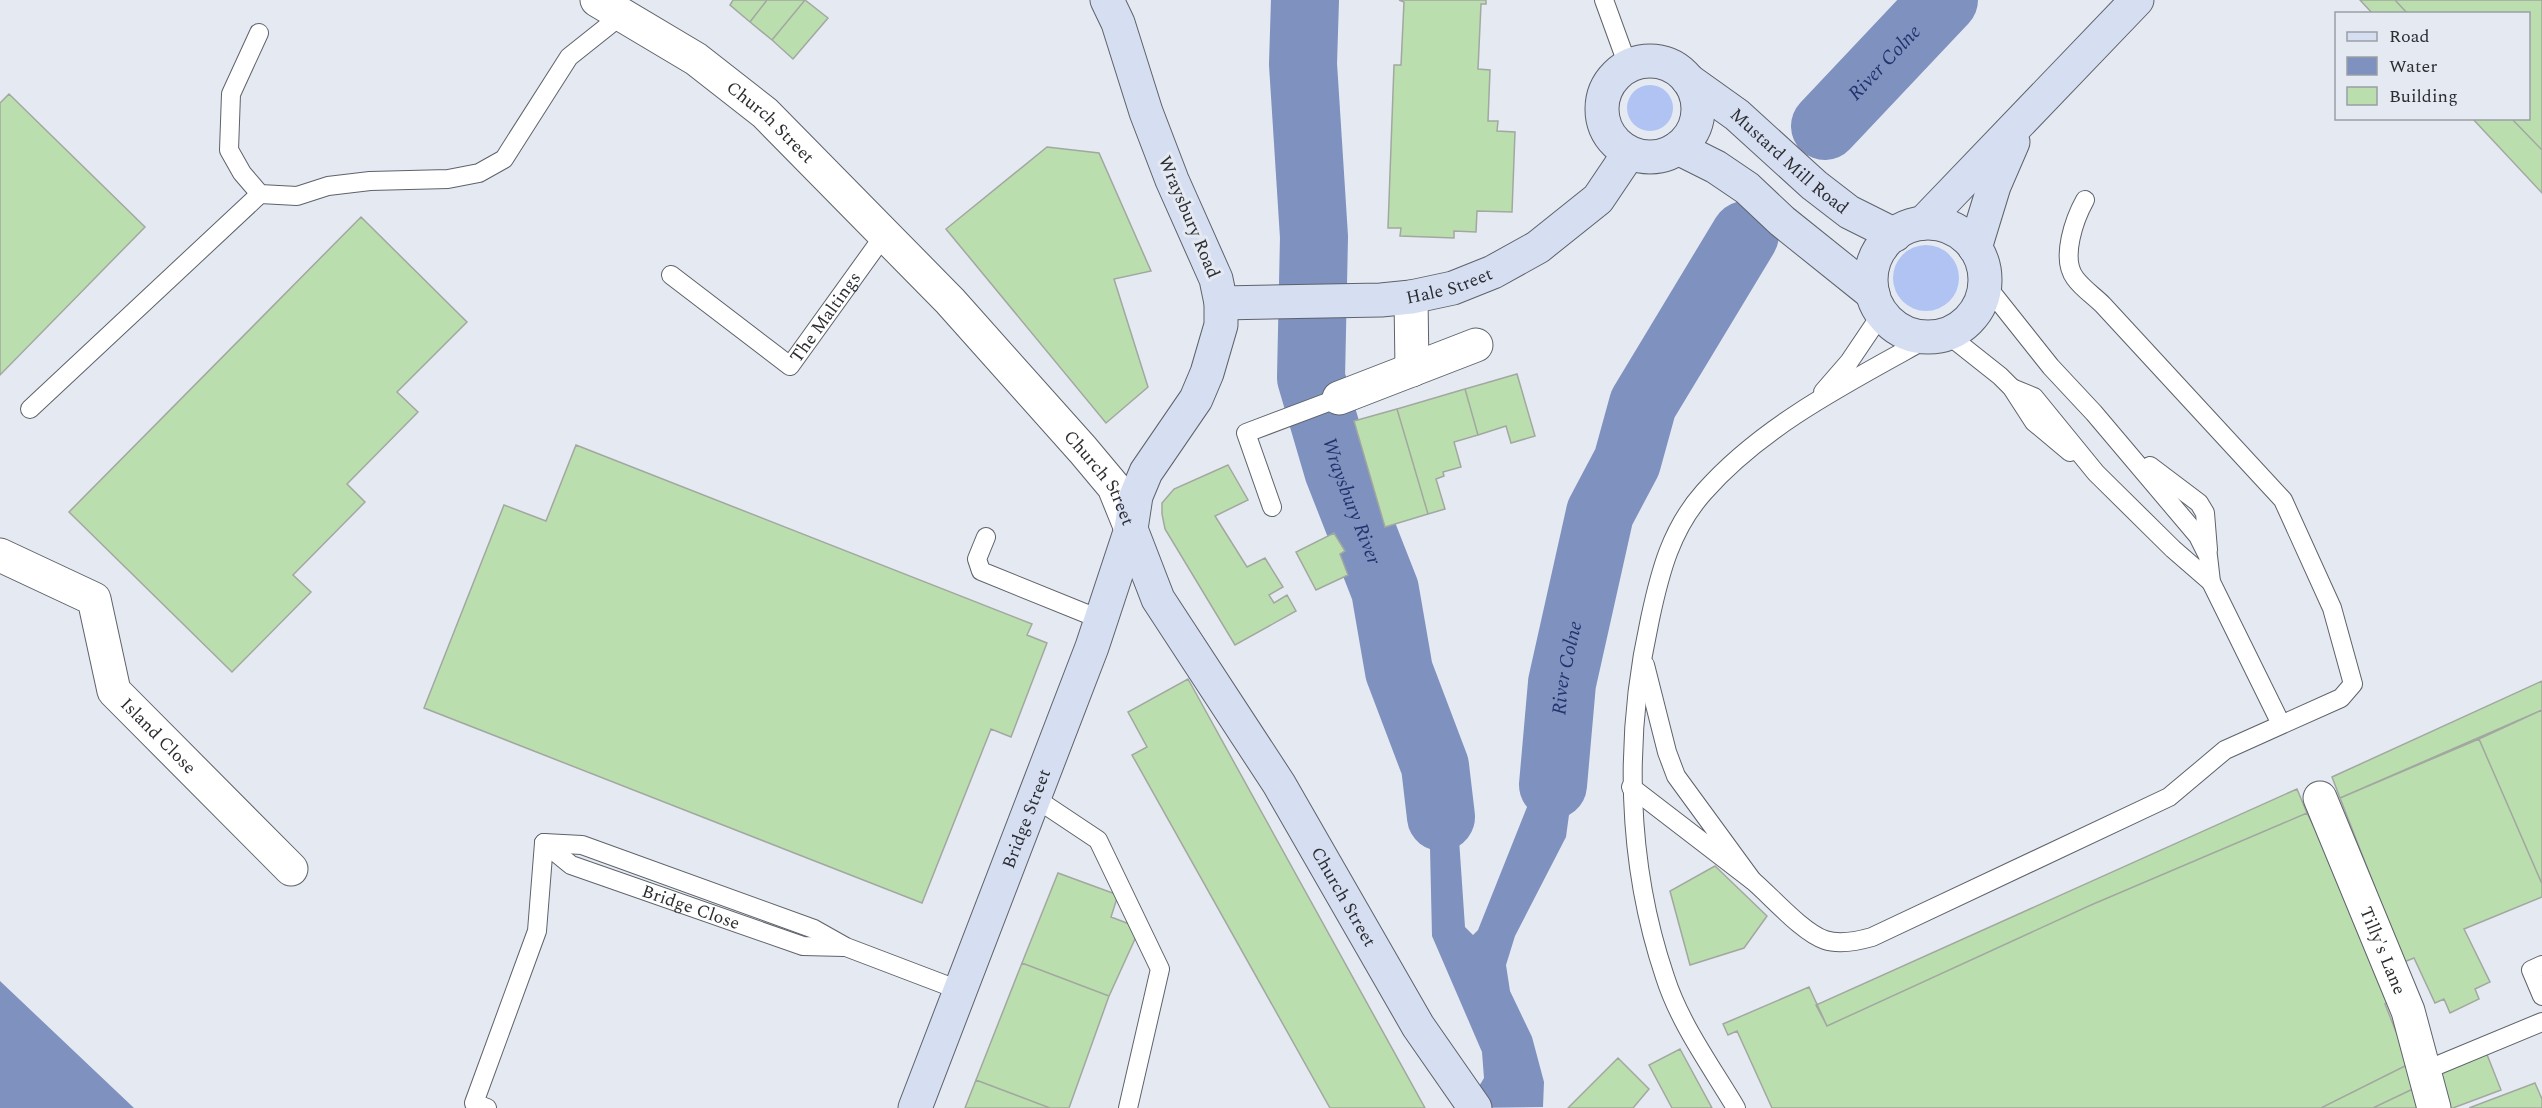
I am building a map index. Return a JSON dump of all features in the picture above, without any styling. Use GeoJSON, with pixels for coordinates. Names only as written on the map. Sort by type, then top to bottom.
{"type":"FeatureCollection","features":[{"type":"Feature","properties":{"kind":"street","name":"Wraysbury Road"},"geometry":{"type":"LineString","coordinates":[[1107,0],[1118,22],[1146,111],[1172,180],[1216,279],[1221,303],[1221,325],[1207,373],[1196,399],[1146,472],[1136,496],[1131,529]]}},
{"type":"Feature","properties":{"kind":"street"},"geometry":{"type":"LineString","coordinates":[[1877,304],[1872,274],[1877,254],[1909,229],[2023,122],[2137,0]]}},
{"type":"Feature","properties":{"kind":"street","name":"Church Street"},"geometry":{"type":"LineString","coordinates":[[610,7],[658,34],[734,86],[765,113],[958,310],[1114,487],[1158,599],[1279,784],[1418,1026],[1473,1105]]}},
{"type":"Feature","properties":{"kind":"street"},"geometry":{"type":"LineString","coordinates":[[1644,62],[1661,62],[1676,69],[1688,80],[1695,94],[1697,116],[1689,137],[1678,148],[1665,155],[1646,158],[1629,153],[1614,142],[1605,127],[1601,110],[1604,92],[1614,77],[1628,66],[1644,62]]}},
{"type":"Feature","properties":{"kind":"street","name":"Mustard Mill Road"},"geometry":{"type":"LineString","coordinates":[[1688,80],[1737,115],[1814,185],[1849,212],[1909,229]]}},
{"type":"Feature","properties":{"kind":"street"},"geometry":{"type":"LineString","coordinates":[[1975,248],[1994,186],[2023,122]]}},
{"type":"Feature","properties":{"kind":"street"},"geometry":{"type":"LineString","coordinates":[[1678,148],[1716,167],[1747,189],[1877,304],[1897,328],[1913,335],[1938,336],[1962,326],[1974,315],[1982,300],[1985,284],[1984,267],[1975,248],[1961,233],[1943,225],[1909,229]]}},
{"type":"Feature","properties":{"kind":"street","name":"Hale Street"},"geometry":{"type":"LineString","coordinates":[[1221,303],[1411,297],[1453,288],[1493,272],[1538,247],[1598,199],[1629,153]]}},
{"type":"Feature","properties":{"kind":"street"},"geometry":{"type":"LineString","coordinates":[[1411,297],[1412,370]]}},
{"type":"Feature","properties":{"kind":"street"},"geometry":{"type":"LineString","coordinates":[[1339,398],[1476,345]]}},
{"type":"Feature","properties":{"kind":"street","name":"Bridge Street"},"geometry":{"type":"LineString","coordinates":[[915,1107],[1102,620],[1131,529]]}},
{"type":"Feature","properties":{"kind":"street","name":"Island Close"},"geometry":{"type":"LineString","coordinates":[[0,555],[94,599],[114,691],[291,869]]}},
{"type":"Feature","properties":{"kind":"street","name":"Tilly's Lane"},"geometry":{"type":"LineString","coordinates":[[2320,798],[2408,1011],[2416,1074],[2434,1108]]}},
{"type":"Feature","properties":{"kind":"lane"},"geometry":{"type":"LineString","coordinates":[[1604,0],[1628,66]]}},
{"type":"Feature","properties":{"kind":"lane"},"geometry":{"type":"LineString","coordinates":[[30,409],[260,194],[297,196],[338,185],[370,181],[448,179],[479,173],[504,159],[569,57],[610,7]]}},
{"type":"Feature","properties":{"kind":"lane"},"geometry":{"type":"LineString","coordinates":[[259,33],[231,94],[229,150],[242,173],[260,194]]}},
{"type":"Feature","properties":{"kind":"lane"},"geometry":{"type":"LineString","coordinates":[[1631,787],[1752,880],[1813,933],[1826,940],[1857,941],[1872,938],[2169,797],[2224,750],[2341,698],[2353,684],[2332,608],[2283,500],[2103,305],[2073,277],[2069,257],[2076,216],[2085,200]]}},
{"type":"Feature","properties":{"kind":"lane","name":"The Maltings"},"geometry":{"type":"LineString","coordinates":[[672,275],[790,366],[885,234]]}},
{"type":"Feature","properties":{"kind":"lane"},"geometry":{"type":"LineString","coordinates":[[1985,284],[2051,367],[2122,445],[2198,536],[2208,556],[2211,582],[2281,724]]}},
{"type":"Feature","properties":{"kind":"lane"},"geometry":{"type":"LineString","coordinates":[[1810,407],[1849,362],[1877,304]]}},
{"type":"Feature","properties":{"kind":"lane"},"geometry":{"type":"LineString","coordinates":[[1736,1108],[1693,1036],[1665,980],[1648,922],[1631,787],[1633,730],[1642,654],[1659,579],[1668,549],[1682,520],[1703,493],[1738,458],[1810,407],[1843,385],[1938,336],[1979,358],[2012,388],[2034,397],[2048,411],[2096,473],[2173,549],[2211,582]]}},
{"type":"Feature","properties":{"kind":"lane"},"geometry":{"type":"LineString","coordinates":[[1272,507],[1246,433],[1339,398]]}},
{"type":"Feature","properties":{"kind":"lane"},"geometry":{"type":"LineString","coordinates":[[986,537],[977,559],[981,572],[1102,620]]}},
{"type":"Feature","properties":{"kind":"lane"},"geometry":{"type":"LineString","coordinates":[[1642,654],[1667,752],[1676,776],[1752,880]]}},
{"type":"Feature","properties":{"kind":"lane"},"geometry":{"type":"LineString","coordinates":[[1035,798],[1098,840],[1160,969],[1128,1108]]}},
{"type":"Feature","properties":{"kind":"lane","name":"Bridge Close"},"geometry":{"type":"LineString","coordinates":[[487,1108],[474,1103],[537,930],[544,843],[571,865],[803,946],[846,947],[959,990]]}},
{"type":"Feature","properties":{"kind":"lane"},"geometry":{"type":"LineString","coordinates":[[2542,964],[2531,970],[2542,996]]}},
{"type":"Feature","properties":{"kind":"lane"},"geometry":{"type":"LineString","coordinates":[[2416,1074],[2542,1022]]}},
{"type":"Feature","properties":{"kind":"shaded area"},"geometry":{"type":"Polygon","coordinates":[[[1650,85],[1666,92],[1673,108],[1666,124],[1650,131],[1634,124],[1627,108],[1634,92],[1650,85]]]}},
{"type":"Feature","properties":{"kind":"shaded area"},"geometry":{"type":"Polygon","coordinates":[[[1919,245],[1933,245],[1945,250],[1954,259],[1959,278],[1957,291],[1950,302],[1933,311],[1919,311],[1907,306],[1898,297],[1893,285],[1893,271],[1898,259],[1907,250],[1919,245]]]}},
{"type":"Feature","properties":{"kind":"water"},"geometry":{"type":"Polygon","coordinates":[[[1586,689],[1566,837],[1515,936],[1506,965],[1510,991],[1532,1037],[1544,1082],[1543,1107],[1466,1108],[1484,1078],[1482,1052],[1432,936],[1429,804],[1423,766],[1409,737],[1435,716],[1457,810],[1465,927],[1473,935],[1478,930],[1527,807],[1537,773],[1538,735],[1545,696],[1586,689]]]}},
{"type":"Feature","properties":{"kind":"water"},"geometry":{"type":"Polygon","coordinates":[[[0,981],[134,1108],[0,1108],[0,981]]]}},
{"type":"Feature","properties":{"kind":"building"},"geometry":{"type":"Polygon","coordinates":[[[733,0],[767,0],[750,22],[730,5],[733,0]]]}},
{"type":"Feature","properties":{"kind":"building"},"geometry":{"type":"Polygon","coordinates":[[[767,0],[805,0],[772,40],[750,22],[767,0]]]}},
{"type":"Feature","properties":{"kind":"building"},"geometry":{"type":"Polygon","coordinates":[[[805,0],[828,18],[793,59],[772,40],[805,0]]]}},
{"type":"Feature","properties":{"kind":"building"},"geometry":{"type":"Polygon","coordinates":[[[1399,0],[1486,0],[1486,4],[1481,4],[1478,69],[1490,70],[1488,121],[1498,121],[1497,131],[1515,132],[1512,212],[1477,211],[1476,232],[1454,231],[1454,238],[1400,236],[1401,228],[1388,228],[1394,65],[1401,65],[1404,2],[1399,0]]]}},
{"type":"Feature","properties":{"kind":"building"},"geometry":{"type":"Polygon","coordinates":[[[2360,0],[2395,0],[2406,12],[2371,12],[2360,0]]]}},
{"type":"Feature","properties":{"kind":"building"},"geometry":{"type":"Polygon","coordinates":[[[2395,0],[2542,0],[2542,150],[2513,120],[2530,120],[2530,12],[2406,12],[2395,0]]]}},
{"type":"Feature","properties":{"kind":"building"},"geometry":{"type":"Polygon","coordinates":[[[9,94],[145,227],[0,375],[0,103],[9,94]]]}},
{"type":"Feature","properties":{"kind":"building"},"geometry":{"type":"Polygon","coordinates":[[[2474,120],[2513,120],[2542,150],[2542,193],[2474,120]]]}},
{"type":"Feature","properties":{"kind":"building"},"geometry":{"type":"Polygon","coordinates":[[[1047,147],[1099,153],[1151,271],[1114,279],[1148,387],[1106,423],[946,229],[1047,147]]]}},
{"type":"Feature","properties":{"kind":"building"},"geometry":{"type":"Polygon","coordinates":[[[361,217],[467,322],[397,392],[418,412],[347,484],[365,502],[293,575],[311,592],[232,672],[69,512],[361,217]]]}},
{"type":"Feature","properties":{"kind":"building"},"geometry":{"type":"Polygon","coordinates":[[[1517,374],[1535,436],[1511,443],[1506,426],[1478,435],[1465,389],[1517,374]]]}},
{"type":"Feature","properties":{"kind":"building"},"geometry":{"type":"Polygon","coordinates":[[[1465,389],[1478,435],[1454,442],[1461,467],[1443,472],[1444,476],[1436,479],[1445,509],[1428,514],[1397,409],[1465,389]]]}},
{"type":"Feature","properties":{"kind":"building"},"geometry":{"type":"Polygon","coordinates":[[[1397,409],[1428,514],[1385,527],[1354,421],[1397,409]]]}},
{"type":"Feature","properties":{"kind":"building"},"geometry":{"type":"Polygon","coordinates":[[[576,445],[1032,624],[1027,635],[1047,643],[1011,737],[991,729],[922,903],[424,708],[504,505],[546,521],[576,445]]]}},
{"type":"Feature","properties":{"kind":"building"},"geometry":{"type":"Polygon","coordinates":[[[1228,465],[1248,500],[1215,516],[1247,567],[1265,558],[1283,587],[1269,595],[1274,603],[1287,595],[1296,611],[1235,645],[1165,529],[1162,514],[1162,503],[1174,489],[1228,465]]]}},
{"type":"Feature","properties":{"kind":"building"},"geometry":{"type":"Polygon","coordinates":[[[1334,533],[1345,551],[1340,554],[1348,575],[1316,590],[1296,552],[1334,533]]]}},
{"type":"Feature","properties":{"kind":"building"},"geometry":{"type":"Polygon","coordinates":[[[1188,679],[1425,1108],[1330,1108],[1132,755],[1147,747],[1128,712],[1188,679]]]}},
{"type":"Feature","properties":{"kind":"building"},"geometry":{"type":"Polygon","coordinates":[[[2542,681],[2542,710],[2340,798],[2332,777],[2542,681]]]}},
{"type":"Feature","properties":{"kind":"building"},"geometry":{"type":"Polygon","coordinates":[[[2542,710],[2542,884],[2479,739],[2542,710]]]}},
{"type":"Feature","properties":{"kind":"building"},"geometry":{"type":"Polygon","coordinates":[[[2479,739],[2542,884],[2542,897],[2464,929],[2490,982],[2475,989],[2479,999],[2450,1013],[2444,999],[2435,1003],[2414,958],[2404,962],[2340,798],[2479,739]]]}},
{"type":"Feature","properties":{"kind":"building"},"geometry":{"type":"Polygon","coordinates":[[[2297,789],[2307,813],[2091,905],[1827,1026],[1816,1005],[2297,789]]]}},
{"type":"Feature","properties":{"kind":"building"},"geometry":{"type":"Polygon","coordinates":[[[2307,813],[2399,998],[2385,1004],[2409,1064],[2321,1108],[1772,1108],[1737,1031],[1728,1035],[1723,1024],[1809,987],[1827,1026],[2091,905],[2307,813]]]}},
{"type":"Feature","properties":{"kind":"building"},"geometry":{"type":"Polygon","coordinates":[[[1715,866],[1767,916],[1744,948],[1690,965],[1670,891],[1715,866]]]}},
{"type":"Feature","properties":{"kind":"building"},"geometry":{"type":"Polygon","coordinates":[[[1058,873],[1118,895],[1111,917],[1140,928],[1109,996],[1022,963],[1058,873]]]}},
{"type":"Feature","properties":{"kind":"building"},"geometry":{"type":"Polygon","coordinates":[[[1022,963],[1109,996],[1069,1108],[1050,1108],[976,1080],[1022,963]]]}},
{"type":"Feature","properties":{"kind":"building"},"geometry":{"type":"Polygon","coordinates":[[[1680,1049],[1712,1108],[1672,1108],[1649,1065],[1680,1049]]]}},
{"type":"Feature","properties":{"kind":"building"},"geometry":{"type":"Polygon","coordinates":[[[2486,1052],[2501,1090],[2453,1108],[2445,1108],[2431,1074],[2486,1052]]]}},
{"type":"Feature","properties":{"kind":"building"},"geometry":{"type":"Polygon","coordinates":[[[1618,1058],[1649,1089],[1633,1108],[1568,1108],[1618,1058]]]}},
{"type":"Feature","properties":{"kind":"building"},"geometry":{"type":"Polygon","coordinates":[[[2409,1064],[2417,1087],[2373,1108],[2321,1108],[2409,1064]]]}},
{"type":"Feature","properties":{"kind":"building"},"geometry":{"type":"Polygon","coordinates":[[[976,1080],[1050,1108],[965,1108],[976,1080]]]}},
{"type":"Feature","properties":{"kind":"building"},"geometry":{"type":"Polygon","coordinates":[[[2535,1083],[2542,1099],[2542,1108],[2469,1108],[2535,1083]]]}},
{"type":"Feature","properties":{"kind":"building"},"geometry":{"type":"Polygon","coordinates":[[[2417,1087],[2426,1108],[2373,1108],[2417,1087]]]}},
{"type":"Feature","properties":{"kind":"waterway","name":"Wraysbury River"},"geometry":{"type":"LineString","coordinates":[[1305,0],[1303,64],[1314,237],[1311,378],[1338,470],[1385,590],[1399,671],[1435,766],[1441,817]]}},
{"type":"Feature","properties":{"kind":"waterway","name":"River Colne"},"geometry":{"type":"LineString","coordinates":[[1825,126],[1944,0]]}},
{"type":"Feature","properties":{"kind":"waterway","name":"River Colne"},"geometry":{"type":"LineString","coordinates":[[1553,785],[1562,683],[1600,513],[1627,462],[1643,404],[1745,235]]}}]}
